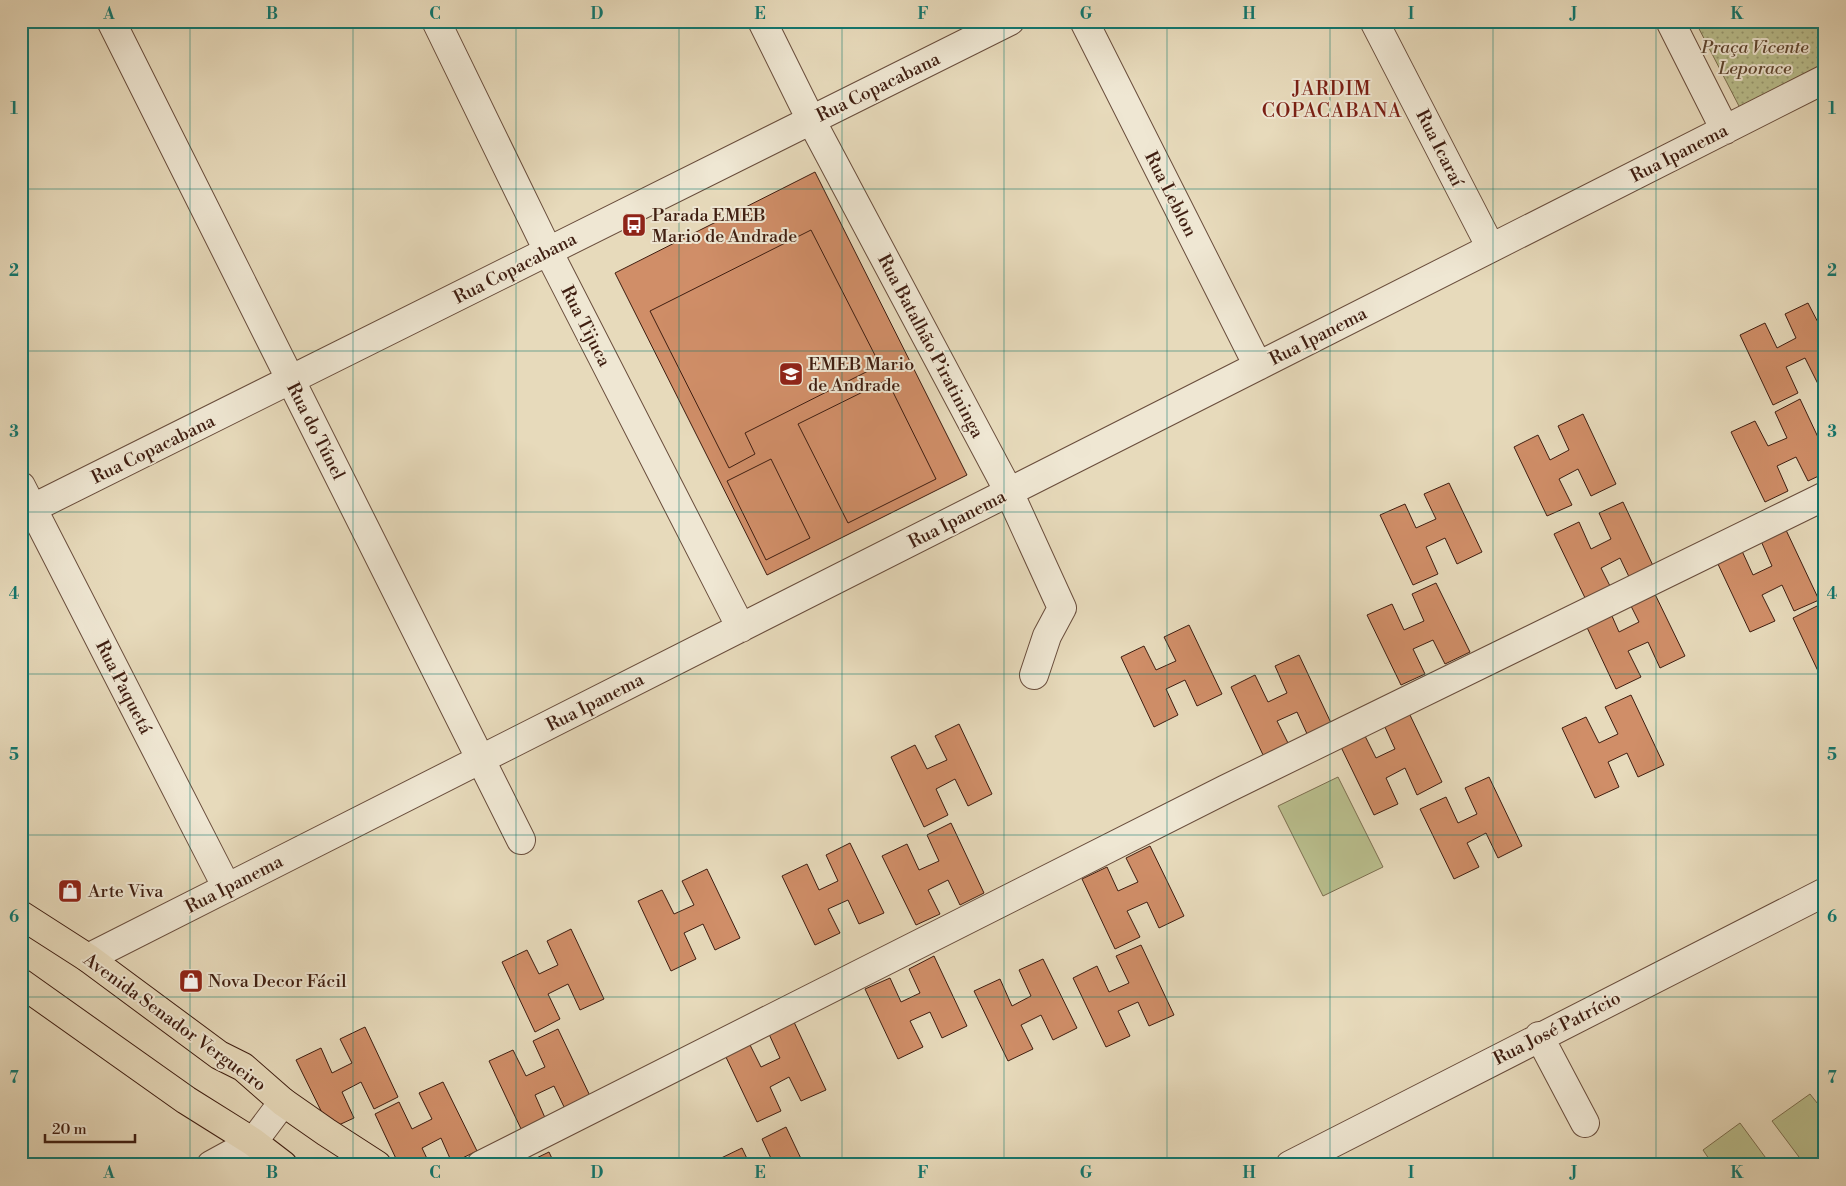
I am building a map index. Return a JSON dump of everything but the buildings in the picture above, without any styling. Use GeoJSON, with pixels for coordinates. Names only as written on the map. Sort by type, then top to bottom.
{"type":"FeatureCollection","features":[{"type":"Feature","properties":{"kind":"main road","name":"Avenida Senador Vergueiro"},"geometry":{"type":"LineString","coordinates":[[21,915],[88,958],[219,1054],[244,1067],[283,1102],[376,1165]]}},
{"type":"Feature","properties":{"kind":"main road"},"geometry":{"type":"LineString","coordinates":[[21,983],[186,1100],[253,1142],[283,1165]]}},
{"type":"Feature","properties":{"kind":"street","name":"Rua do Túnel"},"geometry":{"type":"LineString","coordinates":[[111,21],[521,840]]}},
{"type":"Feature","properties":{"kind":"street","name":"Rua Tijuca"},"geometry":{"type":"LineString","coordinates":[[436,21],[548,251],[741,628]]}},
{"type":"Feature","properties":{"kind":"street","name":"Rua Batalhão Piratininga"},"geometry":{"type":"LineString","coordinates":[[762,21],[811,120],[1009,492],[1062,608],[1047,636],[1034,675]]}},
{"type":"Feature","properties":{"kind":"street","name":"Rua Copacabana"},"geometry":{"type":"LineString","coordinates":[[25,503],[291,380],[1010,21]]}},
{"type":"Feature","properties":{"kind":"street","name":"Rua Leblon"},"geometry":{"type":"LineString","coordinates":[[1084,21],[1258,366]]}},
{"type":"Feature","properties":{"kind":"street","name":"Rua Icaraí"},"geometry":{"type":"LineString","coordinates":[[1374,21],[1491,248]]}},
{"type":"Feature","properties":{"kind":"street"},"geometry":{"type":"LineString","coordinates":[[1670,21],[1725,130]]}},
{"type":"Feature","properties":{"kind":"street","name":"Rua Ipanema"},"geometry":{"type":"LineString","coordinates":[[88,958],[1825,79]]}},
{"type":"Feature","properties":{"kind":"street"},"geometry":{"type":"LineString","coordinates":[[481,1165],[1226,789],[1825,496]]}},
{"type":"Feature","properties":{"kind":"street","name":"Rua Paquetá"},"geometry":{"type":"LineString","coordinates":[[25,503],[227,888]]}},
{"type":"Feature","properties":{"kind":"street","name":"Rua José Patrício"},"geometry":{"type":"LineString","coordinates":[[1290,1165],[1539,1036],[1825,892]]}},
{"type":"Feature","properties":{"kind":"street"},"geometry":{"type":"LineString","coordinates":[[1539,1036],[1585,1123]]}},
{"type":"Feature","properties":{"kind":"street"},"geometry":{"type":"LineString","coordinates":[[211,1165],[253,1142],[283,1102]]}},
{"type":"Feature","properties":{"kind":"green space","name":"Praça Vicente Leporace"},"geometry":{"type":"Polygon","coordinates":[[[1695,21],[1825,21],[1825,65],[1740,108],[1695,21]]]}},
{"type":"Feature","properties":{"kind":"green space"},"geometry":{"type":"Polygon","coordinates":[[[1338,777],[1383,867],[1323,896],[1278,806],[1338,777]]]}},
{"type":"Feature","properties":{"kind":"green space"},"geometry":{"type":"Polygon","coordinates":[[[1810,1094],[1825,1113],[1825,1165],[1805,1165],[1772,1121],[1810,1094]]]}},
{"type":"Feature","properties":{"kind":"green space"},"geometry":{"type":"Polygon","coordinates":[[[1740,1123],[1771,1165],[1713,1165],[1703,1150],[1740,1123]]]}},
{"type":"Feature","properties":{"kind":"place","name":"Parada EMEB Mario de Andrade"},"geometry":{"type":"Point","coordinates":[634,225]}},
{"type":"Feature","properties":{"kind":"place","name":"EMEB Mario de Andrade"},"geometry":{"type":"Point","coordinates":[791,374]}},
{"type":"Feature","properties":{"kind":"place","name":"Arte Viva"},"geometry":{"type":"Point","coordinates":[70,891]}},
{"type":"Feature","properties":{"kind":"place","name":"Nova Decor Fácil"},"geometry":{"type":"Point","coordinates":[191,981]}},
{"type":"Feature","properties":{"kind":"district","name":"JARDIM COPACABANA"},"geometry":{"type":"Point","coordinates":[1332,99]}}]}
